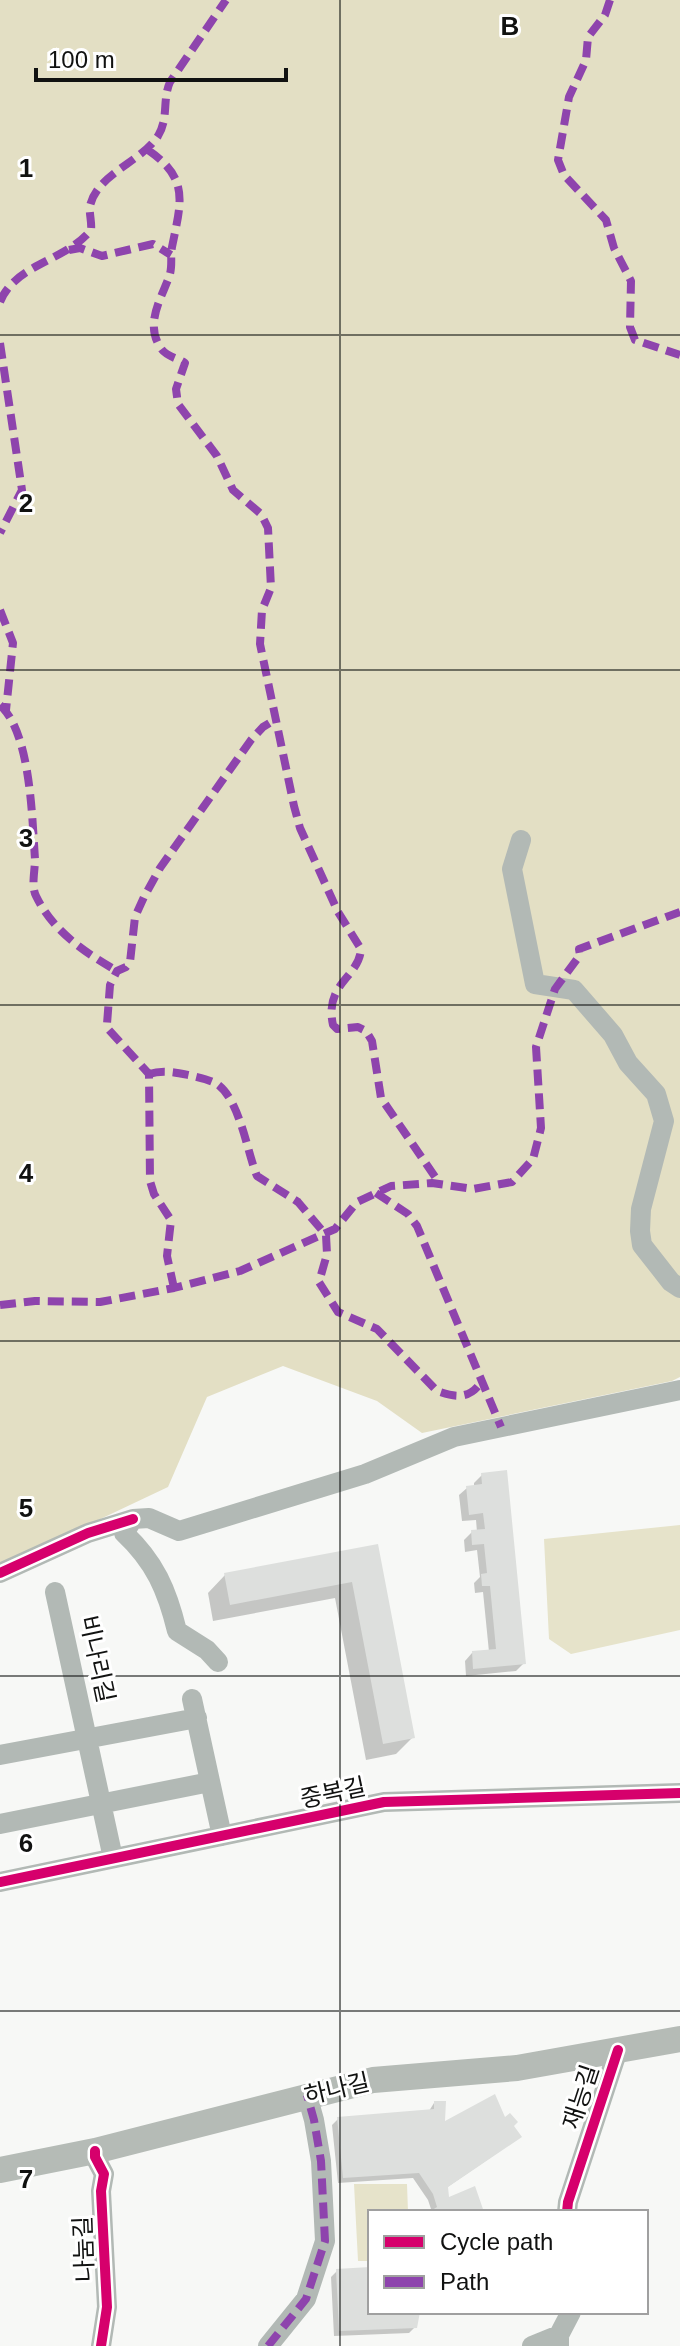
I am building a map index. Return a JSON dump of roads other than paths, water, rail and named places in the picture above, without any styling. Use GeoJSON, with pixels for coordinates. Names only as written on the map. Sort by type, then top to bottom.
{"type":"FeatureCollection","features":[{"type":"Feature","properties":{"kind":"main road","name":"하나길"},"geometry":{"type":"LineString","coordinates":[[0,2170],[311,2108],[373,2080],[517,2068],[680,2039]]}},
{"type":"Feature","properties":{"kind":"street"},"geometry":{"type":"LineString","coordinates":[[521,840],[512,869],[535,984],[574,990],[613,1035],[628,1063],[656,1094],[664,1121],[641,1209],[640,1231],[642,1245],[671,1282],[680,1288]]}},
{"type":"Feature","properties":{"kind":"street"},"geometry":{"type":"LineString","coordinates":[[0,1573],[88,1533],[133,1519],[149,1518],[179,1531],[365,1474],[454,1437],[680,1390]]}},
{"type":"Feature","properties":{"kind":"street"},"geometry":{"type":"LineString","coordinates":[[133,1519],[124,1533],[145,1553],[169,1595],[177,1631],[207,1650],[218,1662]]}},
{"type":"Feature","properties":{"kind":"street","name":"비나리길"},"geometry":{"type":"LineString","coordinates":[[55,1592],[113,1858]]}},
{"type":"Feature","properties":{"kind":"street","name":"비나리길"},"geometry":{"type":"LineString","coordinates":[[0,1755],[87,1738],[194,1709],[210,1782]]}},
{"type":"Feature","properties":{"kind":"street"},"geometry":{"type":"LineString","coordinates":[[0,1824],[210,1782],[222,1836]]}},
{"type":"Feature","properties":{"kind":"street","name":"중복길"},"geometry":{"type":"LineString","coordinates":[[0,1882],[384,1802],[680,1793]]}},
{"type":"Feature","properties":{"kind":"street","name":"재능길"},"geometry":{"type":"LineString","coordinates":[[567,2210],[618,2050]]}},
{"type":"Feature","properties":{"kind":"street"},"geometry":{"type":"LineString","coordinates":[[268,2346],[306,2299],[325,2241],[321,2161],[311,2108]]}},
{"type":"Feature","properties":{"kind":"street","name":"나눔길"},"geometry":{"type":"LineString","coordinates":[[95,2151],[104,2174],[101,2191],[107,2307],[101,2346]]}},
{"type":"Feature","properties":{"kind":"street"},"geometry":{"type":"LineString","coordinates":[[532,2346],[559,2340],[570,2314]]}}]}
